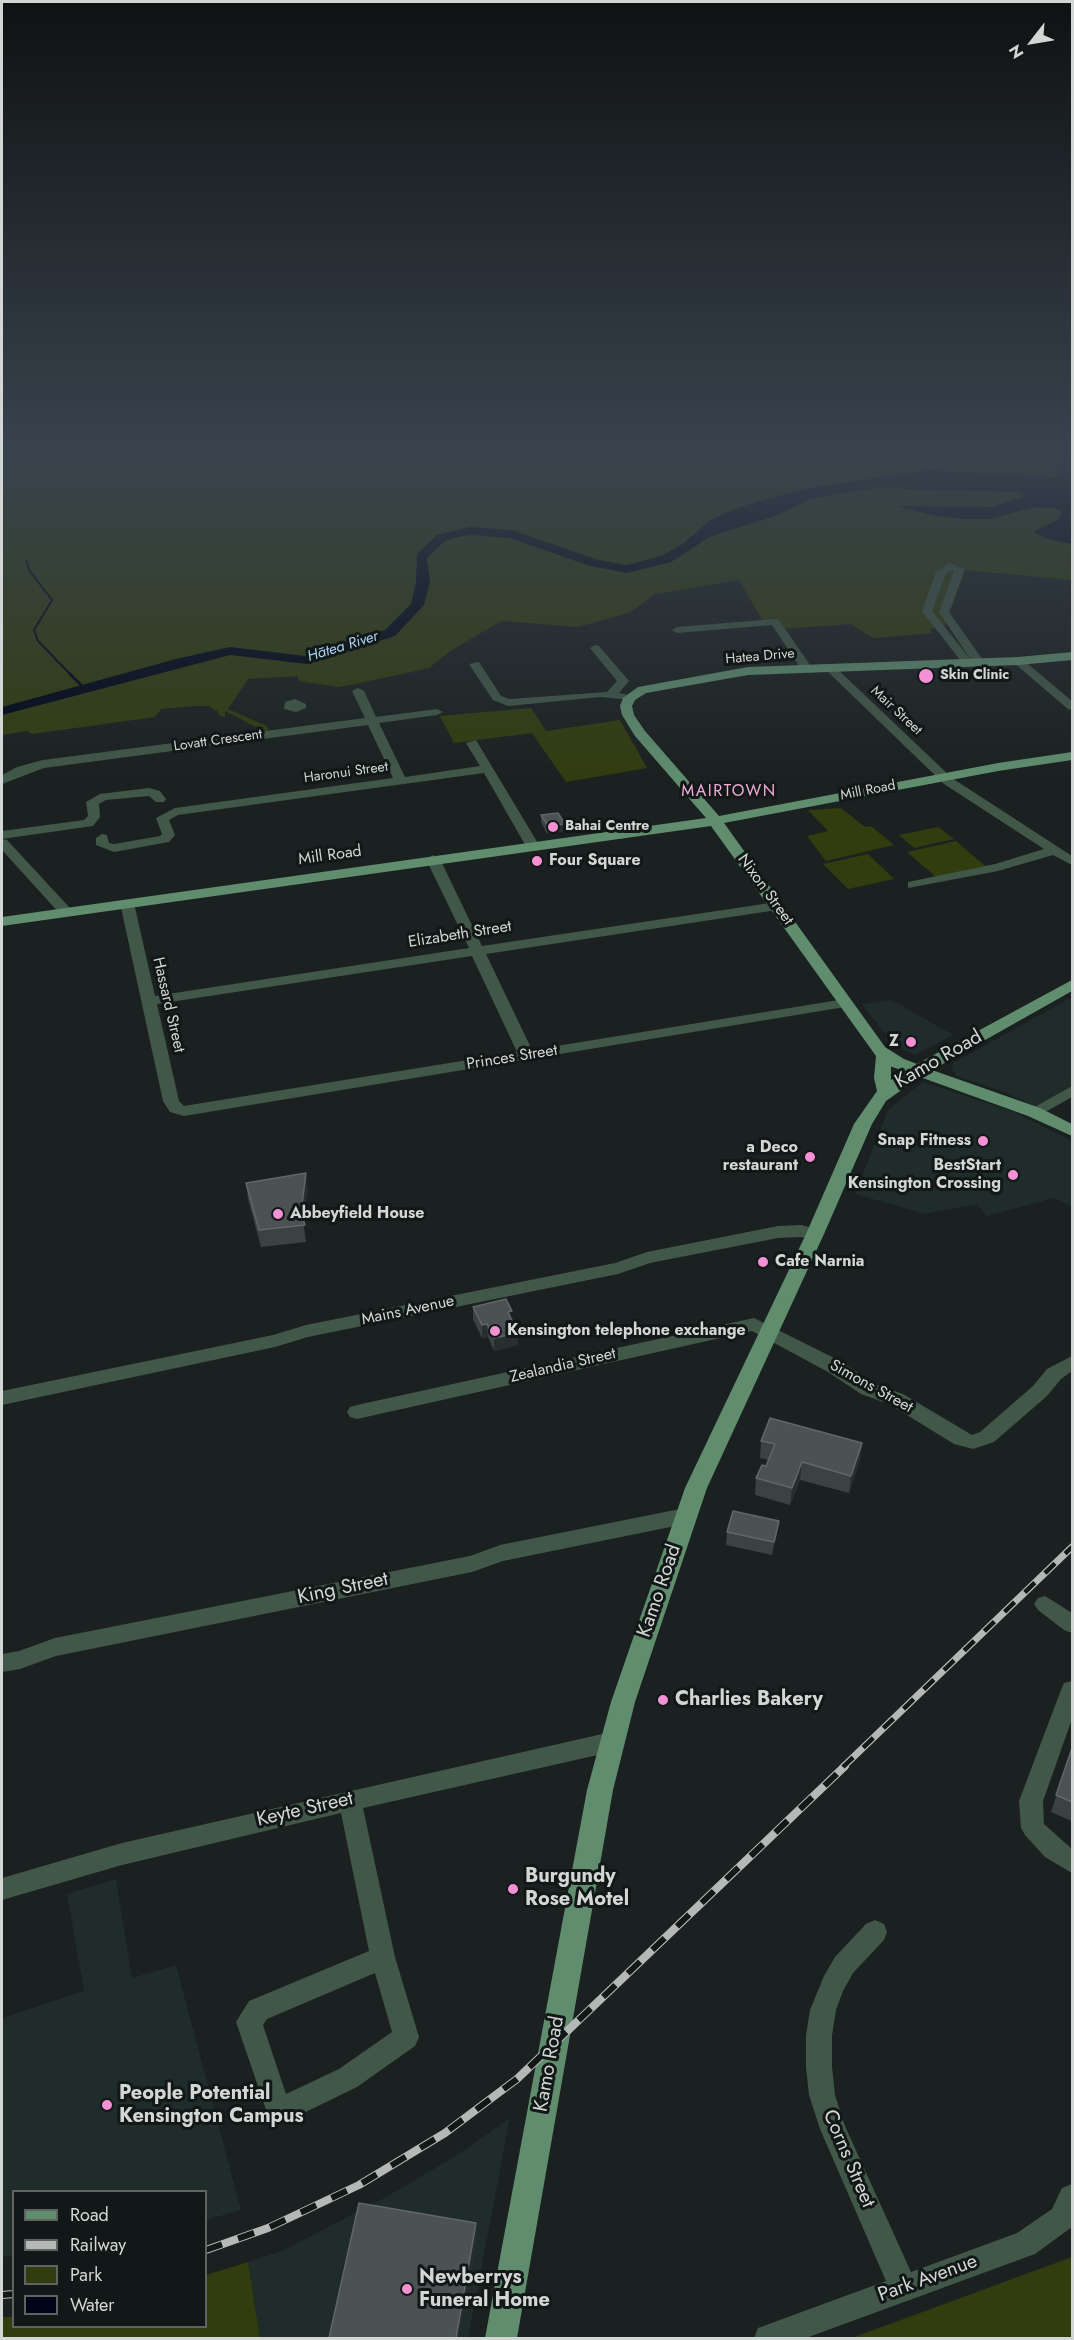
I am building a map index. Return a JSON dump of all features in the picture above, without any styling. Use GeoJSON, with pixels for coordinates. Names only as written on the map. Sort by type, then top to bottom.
{"type":"FeatureCollection","features":[{"type":"Feature","properties":{"kind":"main road","name":"Hatea Drive"},"geometry":{"type":"LineString","coordinates":[[629,698],[642,690],[669,683],[748,671],[1018,661],[1072,656]]}},
{"type":"Feature","properties":{"kind":"main road","name":"Nixon Street"},"geometry":{"type":"LineString","coordinates":[[629,698],[626,711],[631,720],[715,821],[872,1044],[884,1056],[917,1071],[1034,1112],[1072,1131]]}},
{"type":"Feature","properties":{"kind":"main road","name":"Mill Road"},"geometry":{"type":"LineString","coordinates":[[2,921],[715,821],[944,777],[1072,756]]}},
{"type":"Feature","properties":{"kind":"main road","name":"Mill Road"},"geometry":{"type":"LineString","coordinates":[[663,828],[694,818],[702,804]]}},
{"type":"Feature","properties":{"kind":"main road","name":"Kamo Road"},"geometry":{"type":"LineString","coordinates":[[501,2338],[600,1790],[611,1742],[686,1516],[863,1124],[886,1092],[917,1071],[1072,985]]}},
{"type":"Feature","properties":{"kind":"main road"},"geometry":{"type":"LineString","coordinates":[[884,1056],[882,1078],[886,1092]]}},
{"type":"Feature","properties":{"kind":"street"},"geometry":{"type":"LineString","coordinates":[[951,561],[941,572],[927,611],[973,663]]}},
{"type":"Feature","properties":{"kind":"street"},"geometry":{"type":"LineString","coordinates":[[953,561],[960,569],[944,612],[973,663]]}},
{"type":"Feature","properties":{"kind":"street"},"geometry":{"type":"LineString","coordinates":[[677,630],[775,622],[807,668]]}},
{"type":"Feature","properties":{"kind":"street"},"geometry":{"type":"LineString","coordinates":[[595,648],[623,681],[621,686],[611,694]]}},
{"type":"Feature","properties":{"kind":"street"},"geometry":{"type":"LineString","coordinates":[[1018,661],[1072,707]]}},
{"type":"Feature","properties":{"kind":"street"},"geometry":{"type":"LineString","coordinates":[[475,664],[497,698],[508,703],[611,694],[629,698]]}},
{"type":"Feature","properties":{"kind":"street","name":"Mair Street"},"geometry":{"type":"LineString","coordinates":[[829,668],[944,777],[1072,861]]}},
{"type":"Feature","properties":{"kind":"street"},"geometry":{"type":"LineString","coordinates":[[358,690],[401,781]]}},
{"type":"Feature","properties":{"kind":"street"},"geometry":{"type":"LineString","coordinates":[[296,709],[304,730]]}},
{"type":"Feature","properties":{"kind":"street","name":"Lovatt Crescent"},"geometry":{"type":"LineString","coordinates":[[2,780],[21,770],[43,764],[437,712]]}},
{"type":"Feature","properties":{"kind":"street"},"geometry":{"type":"LineString","coordinates":[[472,743],[532,845]]}},
{"type":"Feature","properties":{"kind":"street","name":"Haronui Street"},"geometry":{"type":"LineString","coordinates":[[102,838],[103,844],[114,848],[159,841],[168,835],[164,815],[487,769]]}},
{"type":"Feature","properties":{"kind":"street"},"geometry":{"type":"LineString","coordinates":[[2,836],[88,823],[94,817],[92,802],[104,797],[149,792],[156,794],[160,799]]}},
{"type":"Feature","properties":{"kind":"street"},"geometry":{"type":"LineString","coordinates":[[2,843],[65,911]]}},
{"type":"Feature","properties":{"kind":"street"},"geometry":{"type":"LineString","coordinates":[[913,885],[998,867],[1055,849]]}},
{"type":"Feature","properties":{"kind":"street"},"geometry":{"type":"LineString","coordinates":[[433,859],[527,1056]]}},
{"type":"Feature","properties":{"kind":"street","name":"Hassard Street"},"geometry":{"type":"LineString","coordinates":[[128,903],[171,1101],[180,1110]]}},
{"type":"Feature","properties":{"kind":"street","name":"Elizabeth Street"},"geometry":{"type":"LineString","coordinates":[[149,1001],[777,906]]}},
{"type":"Feature","properties":{"kind":"street","name":"Princes Street"},"geometry":{"type":"LineString","coordinates":[[180,1110],[197,1111],[844,1003]]}},
{"type":"Feature","properties":{"kind":"street"},"geometry":{"type":"LineString","coordinates":[[1034,1112],[1072,1091]]}},
{"type":"Feature","properties":{"kind":"street","name":"Mains Avenue"},"geometry":{"type":"LineString","coordinates":[[2,1398],[275,1341],[306,1331],[618,1268],[647,1258],[778,1232],[801,1231],[815,1234]]}},
{"type":"Feature","properties":{"kind":"street","name":"Zealandia Street"},"geometry":{"type":"LineString","coordinates":[[357,1412],[747,1325],[758,1325],[769,1330]]}},
{"type":"Feature","properties":{"kind":"street","name":"Simons Street"},"geometry":{"type":"LineString","coordinates":[[769,1330],[868,1389],[896,1399],[961,1439],[973,1442],[987,1437],[1040,1391],[1054,1374],[1072,1363]]}},
{"type":"Feature","properties":{"kind":"street","name":"King Street"},"geometry":{"type":"LineString","coordinates":[[2,1663],[20,1660],[56,1647],[472,1564],[500,1553],[686,1516]]}},
{"type":"Feature","properties":{"kind":"street"},"geometry":{"type":"LineString","coordinates":[[1045,1604],[1072,1624]]}},
{"type":"Feature","properties":{"kind":"street"},"geometry":{"type":"LineString","coordinates":[[1072,1690],[1031,1801],[1033,1828],[1053,1849],[1072,1862]]}},
{"type":"Feature","properties":{"kind":"street","name":"Keyte Street"},"geometry":{"type":"LineString","coordinates":[[2,1889],[122,1854],[611,1742]]}},
{"type":"Feature","properties":{"kind":"street"},"geometry":{"type":"LineString","coordinates":[[350,1800],[383,1957],[406,2037],[348,2079],[279,2112],[249,2022],[258,2010],[383,1957]]}},
{"type":"Feature","properties":{"kind":"street","name":"Corns Street"},"geometry":{"type":"LineString","coordinates":[[875,1932],[844,1965],[833,1985],[823,2010],[819,2035],[819,2067],[822,2095],[833,2129],[904,2289]]}},
{"type":"Feature","properties":{"kind":"street","name":"Park Avenue"},"geometry":{"type":"LineString","coordinates":[[768,2338],[1025,2244],[1062,2219],[1072,2198]]}},
{"type":"Feature","properties":{"kind":"shaded area"},"geometry":{"type":"Polygon","coordinates":[[[1072,997],[1072,1085],[1037,1108],[1005,1092],[959,1077],[952,1070],[953,1063],[1072,997]]]}},
{"type":"Feature","properties":{"kind":"shaded area"},"geometry":{"type":"Polygon","coordinates":[[[892,1000],[953,1035],[915,1055],[895,1046],[862,1004],[892,1000]]]}},
{"type":"Feature","properties":{"kind":"shaded area"},"geometry":{"type":"Polygon","coordinates":[[[923,1082],[1014,1112],[1072,1141],[1072,1207],[1054,1198],[987,1216],[977,1204],[925,1214],[855,1194],[888,1110],[923,1082]]]}},
{"type":"Feature","properties":{"kind":"shaded area","name":"People Potential Kensington Campus"},"geometry":{"type":"Polygon","coordinates":[[[116,1879],[132,1978],[176,1965],[241,2210],[207,2220],[207,2190],[12,2190],[12,2256],[2,2257],[2,2018],[84,1991],[67,1894],[116,1879]]]}},
{"type":"Feature","properties":{"kind":"shaded area"},"geometry":{"type":"Polygon","coordinates":[[[510,2118],[468,2338],[260,2338],[248,2262],[282,2251],[386,2197],[454,2157],[510,2118]]]}},
{"type":"Feature","properties":{"kind":"green space"},"geometry":{"type":"Polygon","coordinates":[[[2,561],[1072,561],[1072,580],[965,570],[945,626],[930,629],[932,633],[873,638],[851,624],[779,629],[773,623],[764,623],[739,580],[655,594],[631,612],[578,627],[501,621],[449,652],[429,668],[355,684],[338,687],[299,681],[297,676],[248,679],[228,709],[267,726],[269,730],[264,731],[225,711],[225,717],[220,716],[209,706],[193,706],[161,709],[155,717],[32,734],[27,731],[2,735],[2,561]]]}},
{"type":"Feature","properties":{"kind":"green space"},"geometry":{"type":"Polygon","coordinates":[[[531,708],[546,731],[620,720],[647,768],[566,782],[532,733],[454,743],[440,716],[531,708]]]}},
{"type":"Feature","properties":{"kind":"green space"},"geometry":{"type":"Polygon","coordinates":[[[841,808],[865,827],[871,826],[894,845],[826,861],[807,836],[828,831],[808,810],[841,808]]]}},
{"type":"Feature","properties":{"kind":"green space"},"geometry":{"type":"Polygon","coordinates":[[[938,827],[954,839],[914,848],[899,835],[938,827]]]}},
{"type":"Feature","properties":{"kind":"green space"},"geometry":{"type":"Polygon","coordinates":[[[956,841],[985,866],[936,877],[907,852],[956,841]]]}},
{"type":"Feature","properties":{"kind":"green space"},"geometry":{"type":"Polygon","coordinates":[[[868,854],[894,879],[848,889],[823,864],[868,854]]]}},
{"type":"Feature","properties":{"kind":"green space"},"geometry":{"type":"Polygon","coordinates":[[[1072,2257],[1072,2338],[852,2338],[1072,2257]]]}},
{"type":"Feature","properties":{"kind":"green space"},"geometry":{"type":"Polygon","coordinates":[[[248,2262],[260,2338],[2,2338],[2,2317],[12,2317],[12,2328],[207,2328],[207,2275],[248,2262]]]}},
{"type":"Feature","properties":{"kind":"building"},"geometry":{"type":"Polygon","coordinates":[[[558,813],[565,824],[548,826],[541,815],[558,813]]]}},
{"type":"Feature","properties":{"kind":"building","name":"Abbeyfield House"},"geometry":{"type":"Polygon","coordinates":[[[306,1173],[301,1212],[305,1225],[259,1230],[246,1183],[306,1173]]]}},
{"type":"Feature","properties":{"kind":"building"},"geometry":{"type":"Polygon","coordinates":[[[506,1299],[512,1311],[508,1312],[518,1333],[494,1338],[487,1324],[482,1325],[473,1307],[506,1299]]]}},
{"type":"Feature","properties":{"kind":"building"},"geometry":{"type":"Polygon","coordinates":[[[770,1418],[862,1443],[851,1476],[802,1462],[792,1488],[756,1478],[762,1465],[766,1466],[775,1444],[761,1441],[770,1418]]]}},
{"type":"Feature","properties":{"kind":"building"},"geometry":{"type":"Polygon","coordinates":[[[733,1511],[779,1521],[774,1542],[727,1532],[733,1511]]]}},
{"type":"Feature","properties":{"kind":"building"},"geometry":{"type":"Polygon","coordinates":[[[1072,1748],[1072,1802],[1056,1795],[1072,1748]]]}},
{"type":"Feature","properties":{"kind":"building","name":"Newberrys Funeral Home"},"geometry":{"type":"Polygon","coordinates":[[[359,2203],[476,2223],[456,2338],[329,2338],[359,2203]]]}},
{"type":"Feature","properties":{"kind":"waterway"},"geometry":{"type":"LineString","coordinates":[[26,561],[29,570],[52,600],[34,630],[38,641],[71,675]]}},
{"type":"Feature","properties":{"kind":"waterway","name":"Hātea River"},"geometry":{"type":"LineString","coordinates":[[2,711],[176,663],[230,651],[307,660],[390,633],[417,605],[423,582],[421,561]]}},
{"type":"Feature","properties":{"kind":"waterway","name":"Hātea River"},"geometry":{"type":"LineString","coordinates":[[590,561],[627,569],[657,561]]}},
{"type":"Feature","properties":{"kind":"waterway"},"geometry":{"type":"LineString","coordinates":[[71,675],[85,689]]}},
{"type":"Feature","properties":{"kind":"railway"},"geometry":{"type":"LineString","coordinates":[[843,1767],[1072,1547]]}},
{"type":"Feature","properties":{"kind":"railway"},"geometry":{"type":"LineString","coordinates":[[207,2250],[268,2228],[359,2185],[445,2133],[517,2079],[845,1766]]}},
{"type":"Feature","properties":{"kind":"railway"},"geometry":{"type":"LineString","coordinates":[[2,2295],[12,2294]]}},
{"type":"Feature","properties":{"kind":"place","name":"Skin Clinic"},"geometry":{"type":"Point","coordinates":[926,676]}},
{"type":"Feature","properties":{"kind":"place","name":"Bahai Centre"},"geometry":{"type":"Point","coordinates":[553,827]}},
{"type":"Feature","properties":{"kind":"place","name":"Four Square"},"geometry":{"type":"Point","coordinates":[537,861]}},
{"type":"Feature","properties":{"kind":"place","name":"Z"},"geometry":{"type":"Point","coordinates":[911,1042]}},
{"type":"Feature","properties":{"kind":"place","name":"Snap Fitness"},"geometry":{"type":"Point","coordinates":[983,1141]}},
{"type":"Feature","properties":{"kind":"place","name":"a Deco restaurant"},"geometry":{"type":"Point","coordinates":[810,1157]}},
{"type":"Feature","properties":{"kind":"place","name":"BestStart Kensington Crossing"},"geometry":{"type":"Point","coordinates":[1013,1175]}},
{"type":"Feature","properties":{"kind":"place","name":"Abbeyfield House"},"geometry":{"type":"Point","coordinates":[278,1214]}},
{"type":"Feature","properties":{"kind":"place","name":"Cafe Narnia"},"geometry":{"type":"Point","coordinates":[763,1262]}},
{"type":"Feature","properties":{"kind":"place","name":"Kensington telephone exchange"},"geometry":{"type":"Point","coordinates":[495,1331]}},
{"type":"Feature","properties":{"kind":"place","name":"Charlies Bakery"},"geometry":{"type":"Point","coordinates":[663,1700]}},
{"type":"Feature","properties":{"kind":"place","name":"Burgundy Rose Motel"},"geometry":{"type":"Point","coordinates":[513,1889]}},
{"type":"Feature","properties":{"kind":"place","name":"People Potential Kensington Campus"},"geometry":{"type":"Point","coordinates":[107,2105]}},
{"type":"Feature","properties":{"kind":"place","name":"Newberrys Funeral Home"},"geometry":{"type":"Point","coordinates":[407,2289]}},
{"type":"Feature","properties":{"kind":"district","name":"MAIRTOWN"},"geometry":{"type":"Point","coordinates":[729,792]}}]}
